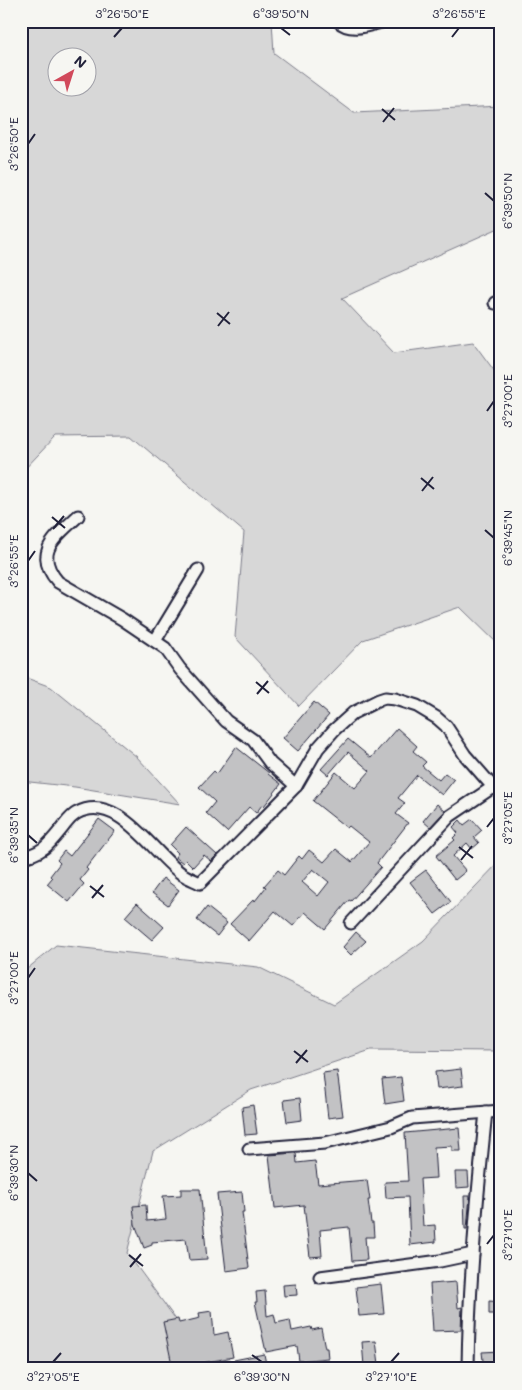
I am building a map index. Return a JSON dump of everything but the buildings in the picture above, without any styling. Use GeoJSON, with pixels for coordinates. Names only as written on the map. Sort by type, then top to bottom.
{"type":"FeatureCollection","features":[{"type":"Feature","properties":{"kind":"street"},"geometry":{"type":"LineString","coordinates":[[338,21],[344,27],[353,28],[385,21]]}},
{"type":"Feature","properties":{"kind":"street"},"geometry":{"type":"LineString","coordinates":[[78,516],[55,538],[48,552],[47,566],[52,575],[58,582],[122,619],[169,652],[180,669],[226,721],[253,740],[270,763],[296,786]]}},
{"type":"Feature","properties":{"kind":"street"},"geometry":{"type":"LineString","coordinates":[[155,641],[198,570]]}},
{"type":"Feature","properties":{"kind":"street"},"geometry":{"type":"LineString","coordinates":[[21,857],[33,855],[40,851],[68,820],[77,813],[89,809],[103,808],[118,816],[155,847],[182,874],[200,883],[296,786],[318,748],[334,730],[353,714],[386,698],[418,706],[446,726],[464,756],[497,789],[450,816],[351,923]]}},
{"type":"Feature","properties":{"kind":"street"},"geometry":{"type":"LineString","coordinates":[[249,1149],[325,1142],[392,1128],[412,1118],[501,1111]]}},
{"type":"Feature","properties":{"kind":"street"},"geometry":{"type":"LineString","coordinates":[[468,1369],[473,1254],[486,1112]]}},
{"type":"Feature","properties":{"kind":"street"},"geometry":{"type":"LineString","coordinates":[[320,1276],[440,1261],[473,1254]]}},
{"type":"Feature","properties":{"kind":"shaded area"},"geometry":{"type":"Polygon","coordinates":[[[21,21],[272,21],[274,53],[354,113],[501,106],[501,227],[342,298],[394,353],[473,342],[501,380],[501,647],[460,607],[363,640],[299,706],[235,637],[244,532],[131,436],[55,437],[21,473],[21,21]]]}},
{"type":"Feature","properties":{"kind":"shaded area"},"geometry":{"type":"Polygon","coordinates":[[[21,676],[51,687],[137,757],[180,804],[75,787],[21,781],[21,676]]]}},
{"type":"Feature","properties":{"kind":"shaded area"},"geometry":{"type":"Polygon","coordinates":[[[501,860],[501,1051],[371,1050],[251,1090],[153,1151],[127,1253],[177,1321],[187,1369],[21,1369],[21,974],[56,945],[258,967],[334,1004],[423,941],[501,860]]]}}]}
